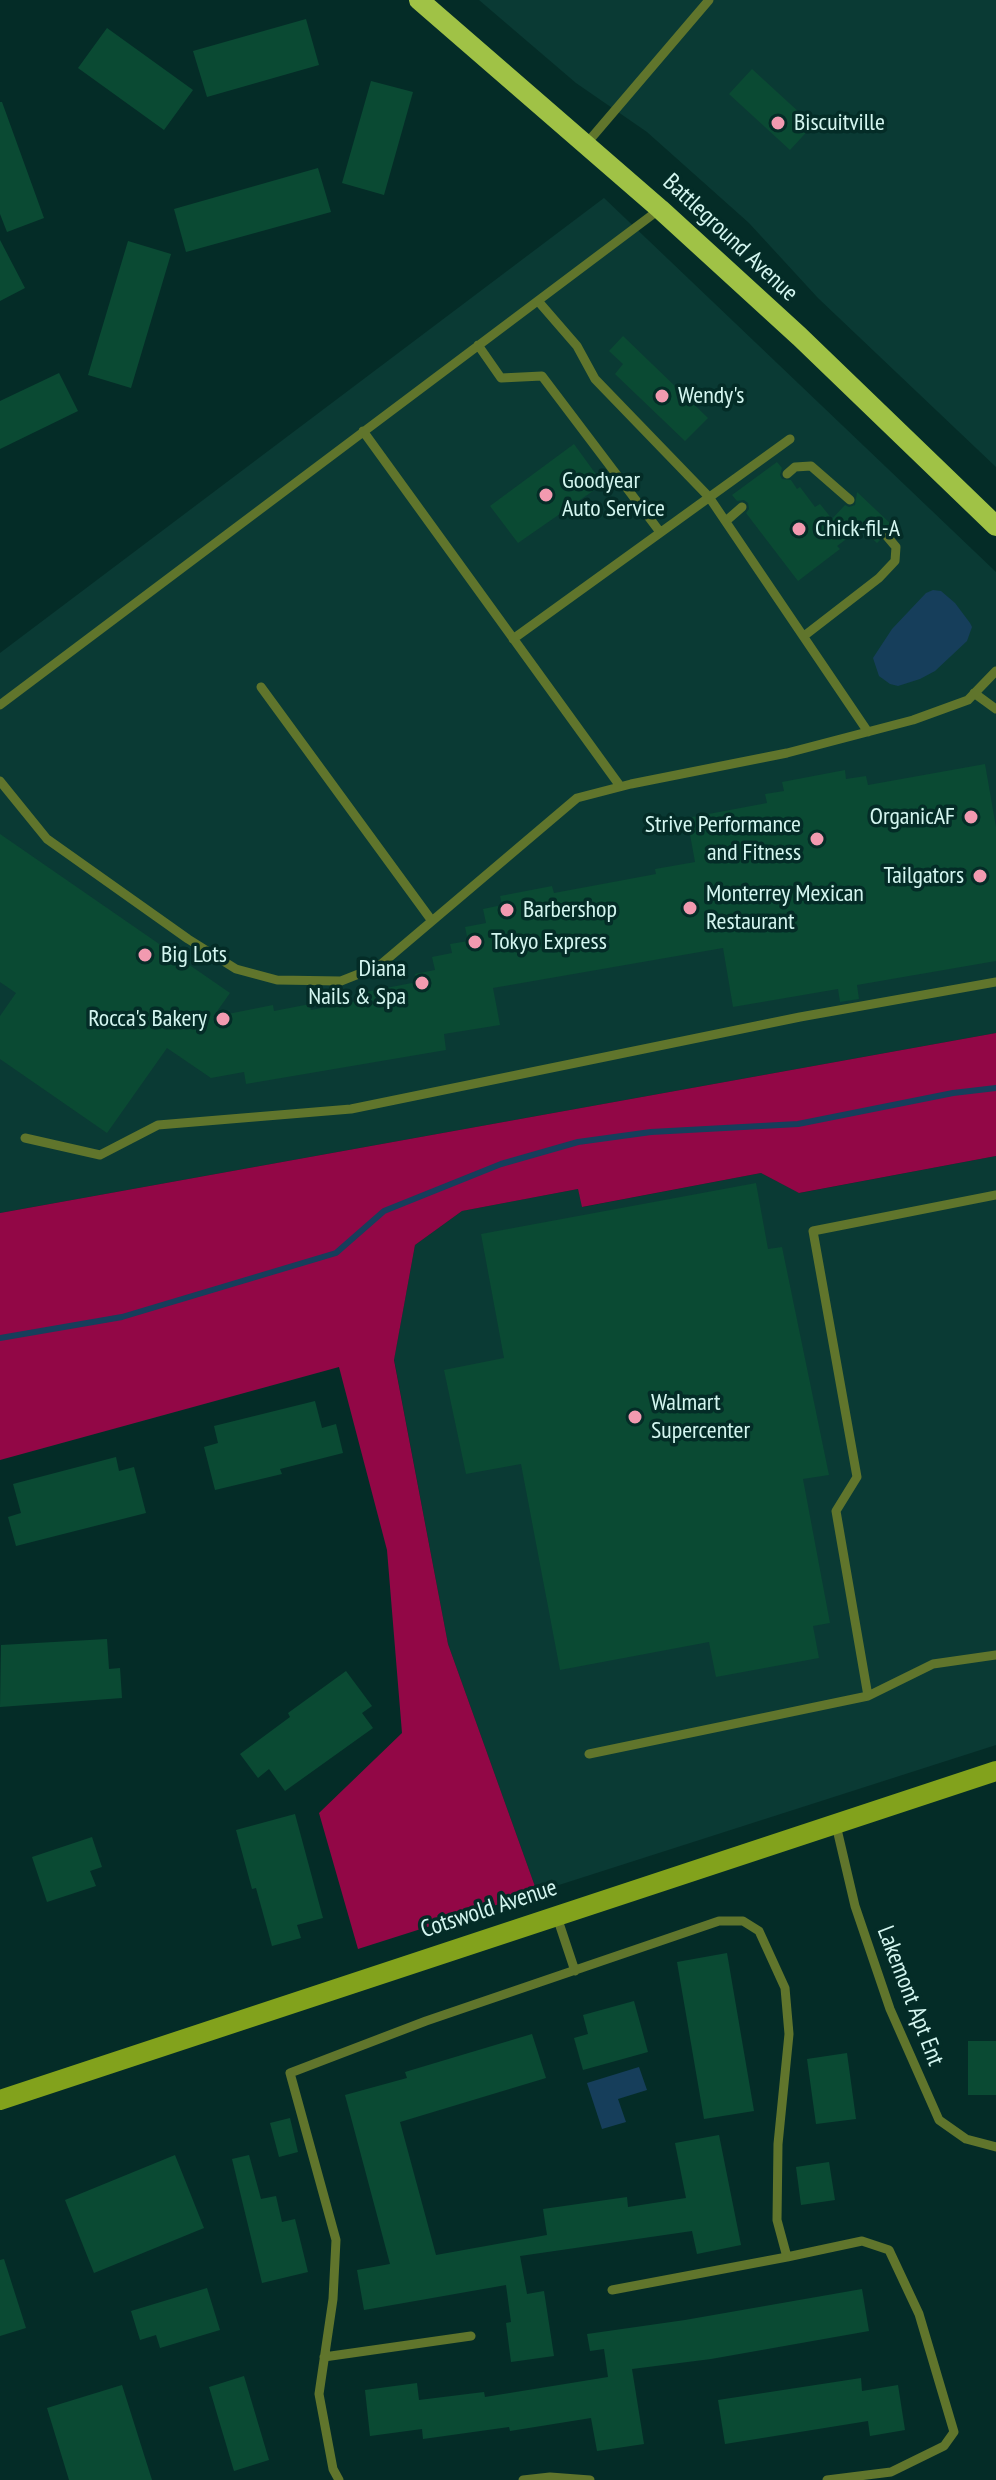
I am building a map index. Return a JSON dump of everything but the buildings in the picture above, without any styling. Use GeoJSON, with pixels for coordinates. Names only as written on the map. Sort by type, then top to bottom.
{"type":"FeatureCollection","features":[{"type":"Feature","properties":{"kind":"main road","name":"Battleground Avenue"},"geometry":{"type":"LineString","coordinates":[[419,0],[660,209],[800,337],[996,526]]}},
{"type":"Feature","properties":{"kind":"street","name":"Cotswold Avenue"},"geometry":{"type":"LineString","coordinates":[[0,2100],[996,1771]]}},
{"type":"Feature","properties":{"kind":"lane"},"geometry":{"type":"LineString","coordinates":[[587,143],[709,0]]}},
{"type":"Feature","properties":{"kind":"lane"},"geometry":{"type":"LineString","coordinates":[[0,705],[660,209]]}},
{"type":"Feature","properties":{"kind":"lane"},"geometry":{"type":"LineString","coordinates":[[538,301],[577,346],[595,379],[709,497],[868,732]]}},
{"type":"Feature","properties":{"kind":"lane"},"geometry":{"type":"LineString","coordinates":[[478,345],[501,378],[542,376],[660,532]]}},
{"type":"Feature","properties":{"kind":"lane"},"geometry":{"type":"LineString","coordinates":[[363,431],[620,786]]}},
{"type":"Feature","properties":{"kind":"lane"},"geometry":{"type":"LineString","coordinates":[[513,639],[790,439]]}},
{"type":"Feature","properties":{"kind":"lane"},"geometry":{"type":"LineString","coordinates":[[787,474],[795,467],[811,466],[850,500]]}},
{"type":"Feature","properties":{"kind":"lane"},"geometry":{"type":"LineString","coordinates":[[726,521],[742,507]]}},
{"type":"Feature","properties":{"kind":"lane"},"geometry":{"type":"LineString","coordinates":[[804,636],[879,578],[895,561],[896,547],[885,534]]}},
{"type":"Feature","properties":{"kind":"lane"},"geometry":{"type":"LineString","coordinates":[[0,781],[47,839],[188,939],[236,969],[277,980],[341,981],[379,966],[577,798],[620,786],[787,753],[913,720],[968,700],[996,671]]}},
{"type":"Feature","properties":{"kind":"lane"},"geometry":{"type":"LineString","coordinates":[[261,687],[432,921]]}},
{"type":"Feature","properties":{"kind":"lane"},"geometry":{"type":"LineString","coordinates":[[974,693],[996,709]]}},
{"type":"Feature","properties":{"kind":"lane"},"geometry":{"type":"LineString","coordinates":[[25,1138],[100,1155],[158,1125],[351,1109],[800,1017],[996,982]]}},
{"type":"Feature","properties":{"kind":"lane"},"geometry":{"type":"LineString","coordinates":[[868,1696],[836,1511],[857,1477],[813,1231],[996,1195]]}},
{"type":"Feature","properties":{"kind":"lane"},"geometry":{"type":"LineString","coordinates":[[589,1754],[868,1696],[933,1664],[996,1655]]}},
{"type":"Feature","properties":{"kind":"lane","name":"Lakemont Apt Ent"},"geometry":{"type":"LineString","coordinates":[[835,1822],[855,1906],[890,2009],[939,2120],[966,2139],[996,2147]]}},
{"type":"Feature","properties":{"kind":"lane"},"geometry":{"type":"LineString","coordinates":[[556,1914],[575,1971]]}},
{"type":"Feature","properties":{"kind":"lane"},"geometry":{"type":"LineString","coordinates":[[339,2480],[333,2469],[319,2394],[333,2299],[336,2240],[290,2073],[426,2021],[719,1921],[743,1921],[759,1931],[785,1988],[789,2034],[778,2144],[777,2220],[787,2257]]}},
{"type":"Feature","properties":{"kind":"lane"},"geometry":{"type":"LineString","coordinates":[[612,2290],[862,2241],[889,2250],[919,2314],[954,2432],[944,2446],[891,2472],[827,2480]]}},
{"type":"Feature","properties":{"kind":"lane"},"geometry":{"type":"LineString","coordinates":[[324,2357],[471,2336]]}},
{"type":"Feature","properties":{"kind":"lane"},"geometry":{"type":"LineString","coordinates":[[523,2480],[550,2477],[590,2480]]}},
{"type":"Feature","properties":{"kind":"shaded area"},"geometry":{"type":"Polygon","coordinates":[[[479,0],[996,0],[996,467],[818,298],[749,223],[647,132],[576,83],[479,0]]]}},
{"type":"Feature","properties":{"kind":"shaded area"},"geometry":{"type":"Polygon","coordinates":[[[604,198],[996,572],[996,1033],[0,1213],[0,653],[604,198]]]}},
{"type":"Feature","properties":{"kind":"shaded area"},"geometry":{"type":"Polygon","coordinates":[[[996,1033],[996,1156],[799,1193],[761,1173],[582,1207],[578,1189],[462,1211],[415,1245],[394,1360],[448,1644],[537,1892],[358,1949],[319,1813],[402,1733],[387,1550],[339,1367],[0,1460],[0,1213],[996,1033]]]}},
{"type":"Feature","properties":{"kind":"shaded area"},"geometry":{"type":"Polygon","coordinates":[[[996,1156],[996,1745],[537,1892],[448,1644],[394,1359],[415,1245],[462,1211],[578,1189],[583,1207],[761,1173],[800,1193],[996,1156]]]}},
{"type":"Feature","properties":{"kind":"water"},"geometry":{"type":"Polygon","coordinates":[[[941,591],[955,603],[970,623],[972,627],[967,641],[935,671],[898,686],[890,684],[879,676],[873,658],[892,629],[926,593],[941,591]]]}},
{"type":"Feature","properties":{"kind":"water"},"geometry":{"type":"Polygon","coordinates":[[[639,2067],[647,2090],[618,2099],[626,2122],[602,2129],[587,2083],[639,2067]]]}},
{"type":"Feature","properties":{"kind":"waterway"},"geometry":{"type":"LineString","coordinates":[[0,1338],[122,1317],[336,1253],[384,1211],[501,1164],[578,1142],[651,1132],[798,1124],[953,1093],[996,1088]]}},
{"type":"Feature","properties":{"kind":"place","name":"Biscuitville"},"geometry":{"type":"Point","coordinates":[778,123]}},
{"type":"Feature","properties":{"kind":"place","name":"Wendy's"},"geometry":{"type":"Point","coordinates":[662,396]}},
{"type":"Feature","properties":{"kind":"place","name":"Goodyear Auto Service"},"geometry":{"type":"Point","coordinates":[546,495]}},
{"type":"Feature","properties":{"kind":"place","name":"Chick-fil-A"},"geometry":{"type":"Point","coordinates":[799,529]}},
{"type":"Feature","properties":{"kind":"place","name":"OrganicAF"},"geometry":{"type":"Point","coordinates":[971,817]}},
{"type":"Feature","properties":{"kind":"place","name":"Strive Performance and Fitness"},"geometry":{"type":"Point","coordinates":[817,839]}},
{"type":"Feature","properties":{"kind":"place","name":"Tailgators"},"geometry":{"type":"Point","coordinates":[980,876]}},
{"type":"Feature","properties":{"kind":"place","name":"Monterrey Mexican Restaurant"},"geometry":{"type":"Point","coordinates":[690,908]}},
{"type":"Feature","properties":{"kind":"place","name":"Barbershop"},"geometry":{"type":"Point","coordinates":[507,910]}},
{"type":"Feature","properties":{"kind":"place","name":"Tokyo Express"},"geometry":{"type":"Point","coordinates":[475,942]}},
{"type":"Feature","properties":{"kind":"place","name":"Big Lots"},"geometry":{"type":"Point","coordinates":[145,955]}},
{"type":"Feature","properties":{"kind":"place","name":"Diana Nails & Spa"},"geometry":{"type":"Point","coordinates":[422,983]}},
{"type":"Feature","properties":{"kind":"place","name":"Rocca's Bakery"},"geometry":{"type":"Point","coordinates":[223,1019]}},
{"type":"Feature","properties":{"kind":"place","name":"Walmart Supercenter"},"geometry":{"type":"Point","coordinates":[635,1417]}}]}
